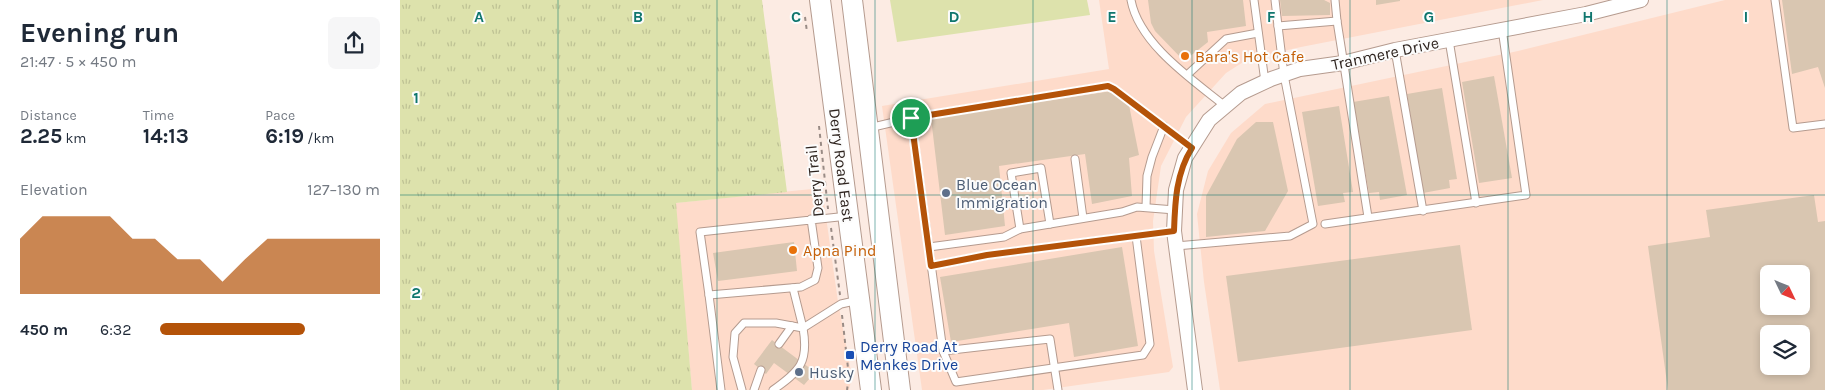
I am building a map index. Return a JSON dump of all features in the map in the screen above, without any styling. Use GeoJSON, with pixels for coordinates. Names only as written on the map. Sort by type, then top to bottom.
{"type":"FeatureCollection","features":[{"type":"Feature","properties":{"kind":"main road","name":"Derry Road East"},"geometry":{"type":"LineString","coordinates":[[852,0],[900,390]]}},
{"type":"Feature","properties":{"kind":"main road","name":"Derry Road East"},"geometry":{"type":"LineString","coordinates":[[812,5],[850,302],[868,362],[871,390]]}},
{"type":"Feature","properties":{"kind":"main road"},"geometry":{"type":"LineString","coordinates":[[861,390],[868,362]]}},
{"type":"Feature","properties":{"kind":"street","name":"Tranmere Drive"},"geometry":{"type":"LineString","coordinates":[[1196,390],[1174,231],[1175,210],[1176,190],[1185,158],[1209,120],[1241,93],[1300,69],[1343,63],[1395,50],[1586,14],[1641,0]]}},
{"type":"Feature","properties":{"kind":"lane"},"geometry":{"type":"LineString","coordinates":[[1132,0],[1134,12],[1152,42],[1187,75],[1226,106]]}},
{"type":"Feature","properties":{"kind":"lane"},"geometry":{"type":"LineString","coordinates":[[1254,0],[1265,82]]}},
{"type":"Feature","properties":{"kind":"lane"},"geometry":{"type":"LineString","coordinates":[[1176,246],[1290,236],[1313,224],[1284,74],[1275,0]]}},
{"type":"Feature","properties":{"kind":"lane"},"geometry":{"type":"LineString","coordinates":[[1335,0],[1343,63],[1368,217]]}},
{"type":"Feature","properties":{"kind":"lane"},"geometry":{"type":"LineString","coordinates":[[1775,0],[1793,128],[1825,124]]}},
{"type":"Feature","properties":{"kind":"lane"},"geometry":{"type":"LineString","coordinates":[[1278,26],[1337,21]]}},
{"type":"Feature","properties":{"kind":"lane"},"geometry":{"type":"LineString","coordinates":[[1325,224],[1526,196],[1502,29]]}},
{"type":"Feature","properties":{"kind":"lane"},"geometry":{"type":"LineString","coordinates":[[1187,75],[1226,39],[1258,33]]}},
{"type":"Feature","properties":{"kind":"lane"},"geometry":{"type":"LineString","coordinates":[[1449,40],[1476,203]]}},
{"type":"Feature","properties":{"kind":"lane"},"geometry":{"type":"LineString","coordinates":[[1395,50],[1423,211]]}},
{"type":"Feature","properties":{"kind":"lane"},"geometry":{"type":"LineString","coordinates":[[868,128],[911,118],[1108,86],[1192,148]]}},
{"type":"Feature","properties":{"kind":"lane"},"geometry":{"type":"LineString","coordinates":[[911,118],[943,351],[956,382],[1143,355],[1150,344],[1136,236]]}},
{"type":"Feature","properties":{"kind":"lane"},"geometry":{"type":"LineString","coordinates":[[1146,208],[1147,176],[1164,126]]}},
{"type":"Feature","properties":{"kind":"lane"},"geometry":{"type":"LineString","coordinates":[[1075,159],[1083,218]]}},
{"type":"Feature","properties":{"kind":"lane"},"geometry":{"type":"LineString","coordinates":[[1020,229],[1011,173],[1041,168],[1050,224]]}},
{"type":"Feature","properties":{"kind":"lane"},"geometry":{"type":"LineString","coordinates":[[929,247],[1004,237],[1020,229],[1122,212],[1137,207],[1175,210]]}},
{"type":"Feature","properties":{"kind":"lane"},"geometry":{"type":"LineString","coordinates":[[721,390],[700,232],[839,216]]}},
{"type":"Feature","properties":{"kind":"lane"},"geometry":{"type":"LineString","coordinates":[[709,295],[802,287],[815,280],[818,268],[811,219]]}},
{"type":"Feature","properties":{"kind":"lane"},"geometry":{"type":"LineString","coordinates":[[931,266],[987,255],[1174,231]]}},
{"type":"Feature","properties":{"kind":"lane"},"geometry":{"type":"LineString","coordinates":[[773,390],[792,376],[803,362],[805,339],[793,288]]}},
{"type":"Feature","properties":{"kind":"lane"},"geometry":{"type":"LineString","coordinates":[[742,390],[733,357],[735,333],[744,323],[776,323],[803,328],[850,302]]}},
{"type":"Feature","properties":{"kind":"lane"},"geometry":{"type":"LineString","coordinates":[[779,344],[792,326]]}},
{"type":"Feature","properties":{"kind":"lane"},"geometry":{"type":"LineString","coordinates":[[943,351],[1050,339],[1058,390]]}},
{"type":"Feature","properties":{"kind":"lane"},"geometry":{"type":"LineString","coordinates":[[754,390],[761,370]]}},
{"type":"Feature","properties":{"kind":"path"},"geometry":{"type":"LineString","coordinates":[[808,37],[812,5]]}},
{"type":"Feature","properties":{"kind":"path","name":"Derry Trail"},"geometry":{"type":"LineString","coordinates":[[819,122],[839,216],[850,302],[850,377],[847,390]]}},
{"type":"Feature","properties":{"kind":"shaded area"},"geometry":{"type":"Polygon","coordinates":[[[1099,0],[1543,0],[1248,59],[1226,73],[1186,117],[1161,166],[1153,221],[1154,251],[1173,367],[1169,372],[1043,390],[922,390],[882,106],[1109,69],[1099,0]]]}},
{"type":"Feature","properties":{"kind":"shaded area"},"geometry":{"type":"Polygon","coordinates":[[[1725,0],[1825,0],[1825,390],[1220,390],[1204,282],[1197,214],[1208,171],[1231,133],[1265,104],[1518,51],[1725,0]]]}},
{"type":"Feature","properties":{"kind":"shaded area"},"geometry":{"type":"Polygon","coordinates":[[[822,188],[838,302],[852,377],[849,390],[692,390],[675,203],[822,188]]]}},
{"type":"Feature","properties":{"kind":"green space"},"geometry":{"type":"Polygon","coordinates":[[[400,0],[762,0],[787,192],[676,203],[692,390],[400,390],[400,0]]]}},
{"type":"Feature","properties":{"kind":"green space"},"geometry":{"type":"Polygon","coordinates":[[[890,0],[1087,0],[1090,15],[897,42],[890,0]]]}},
{"type":"Feature","properties":{"kind":"building"},"geometry":{"type":"Polygon","coordinates":[[[1148,0],[1243,0],[1246,26],[1207,32],[1208,42],[1184,61],[1155,31],[1151,23],[1148,0]]]}},
{"type":"Feature","properties":{"kind":"building"},"geometry":{"type":"Polygon","coordinates":[[[1280,0],[1324,0],[1330,3],[1330,15],[1282,16],[1280,0]]]}},
{"type":"Feature","properties":{"kind":"building"},"geometry":{"type":"Polygon","coordinates":[[[1376,0],[1400,0],[1400,1],[1376,5],[1376,0]]]}},
{"type":"Feature","properties":{"kind":"building"},"geometry":{"type":"Polygon","coordinates":[[[1782,0],[1825,0],[1825,88],[1818,67],[1792,74],[1782,0]]]}},
{"type":"Feature","properties":{"kind":"building"},"geometry":{"type":"Polygon","coordinates":[[[1494,76],[1512,178],[1479,183],[1462,82],[1494,76]]]}},
{"type":"Feature","properties":{"kind":"building"},"geometry":{"type":"Polygon","coordinates":[[[1442,88],[1457,179],[1449,180],[1450,188],[1423,193],[1407,94],[1442,88]]]}},
{"type":"Feature","properties":{"kind":"building"},"geometry":{"type":"Polygon","coordinates":[[[1112,91],[1129,105],[1139,155],[1129,158],[1132,196],[1092,204],[1085,154],[999,166],[1005,226],[945,235],[931,118],[1112,91]]]}},
{"type":"Feature","properties":{"kind":"building"},"geometry":{"type":"Polygon","coordinates":[[[1389,96],[1407,195],[1380,200],[1379,192],[1369,193],[1353,102],[1389,96]]]}},
{"type":"Feature","properties":{"kind":"building"},"geometry":{"type":"Polygon","coordinates":[[[1339,106],[1353,192],[1343,193],[1345,202],[1318,206],[1302,112],[1339,106]]]}},
{"type":"Feature","properties":{"kind":"building"},"geometry":{"type":"Polygon","coordinates":[[[1256,122],[1273,122],[1288,191],[1265,231],[1206,237],[1206,196],[1237,139],[1256,122]]]}},
{"type":"Feature","properties":{"kind":"building"},"geometry":{"type":"Polygon","coordinates":[[[1814,195],[1818,222],[1825,221],[1825,390],[1668,390],[1648,246],[1710,237],[1706,210],[1814,195]]]}},
{"type":"Feature","properties":{"kind":"building"},"geometry":{"type":"Polygon","coordinates":[[[794,242],[797,271],[718,281],[713,253],[794,242]]]}},
{"type":"Feature","properties":{"kind":"building"},"geometry":{"type":"Polygon","coordinates":[[[1460,245],[1472,330],[1238,362],[1226,276],[1460,245]]]}},
{"type":"Feature","properties":{"kind":"building"},"geometry":{"type":"Polygon","coordinates":[[[1122,247],[1138,346],[1074,357],[1069,323],[951,342],[940,277],[1122,247]]]}},
{"type":"Feature","properties":{"kind":"building"},"geometry":{"type":"Polygon","coordinates":[[[772,340],[815,372],[804,385],[774,363],[766,374],[754,364],[772,340]]]}},
{"type":"Feature","properties":{"kind":"place","name":"Bara's Hot Cafe"},"geometry":{"type":"Point","coordinates":[1185,56]}},
{"type":"Feature","properties":{"kind":"place","name":"Blue Ocean Immigration"},"geometry":{"type":"Point","coordinates":[946,193]}},
{"type":"Feature","properties":{"kind":"place","name":"Apna Pind"},"geometry":{"type":"Point","coordinates":[793,250]}},
{"type":"Feature","properties":{"kind":"place","name":"Derry Road At Menkes Drive"},"geometry":{"type":"Point","coordinates":[850,355]}},
{"type":"Feature","properties":{"kind":"place","name":"Husky"},"geometry":{"type":"Point","coordinates":[799,372]}},
{"type":"Feature","properties":{"kind":"route"},"geometry":{"type":"LineString","coordinates":[[1108,86],[1192,148],[1185,158],[1176,190],[1174,231],[987,255],[931,266],[911,118],[1108,86]]}}]}
